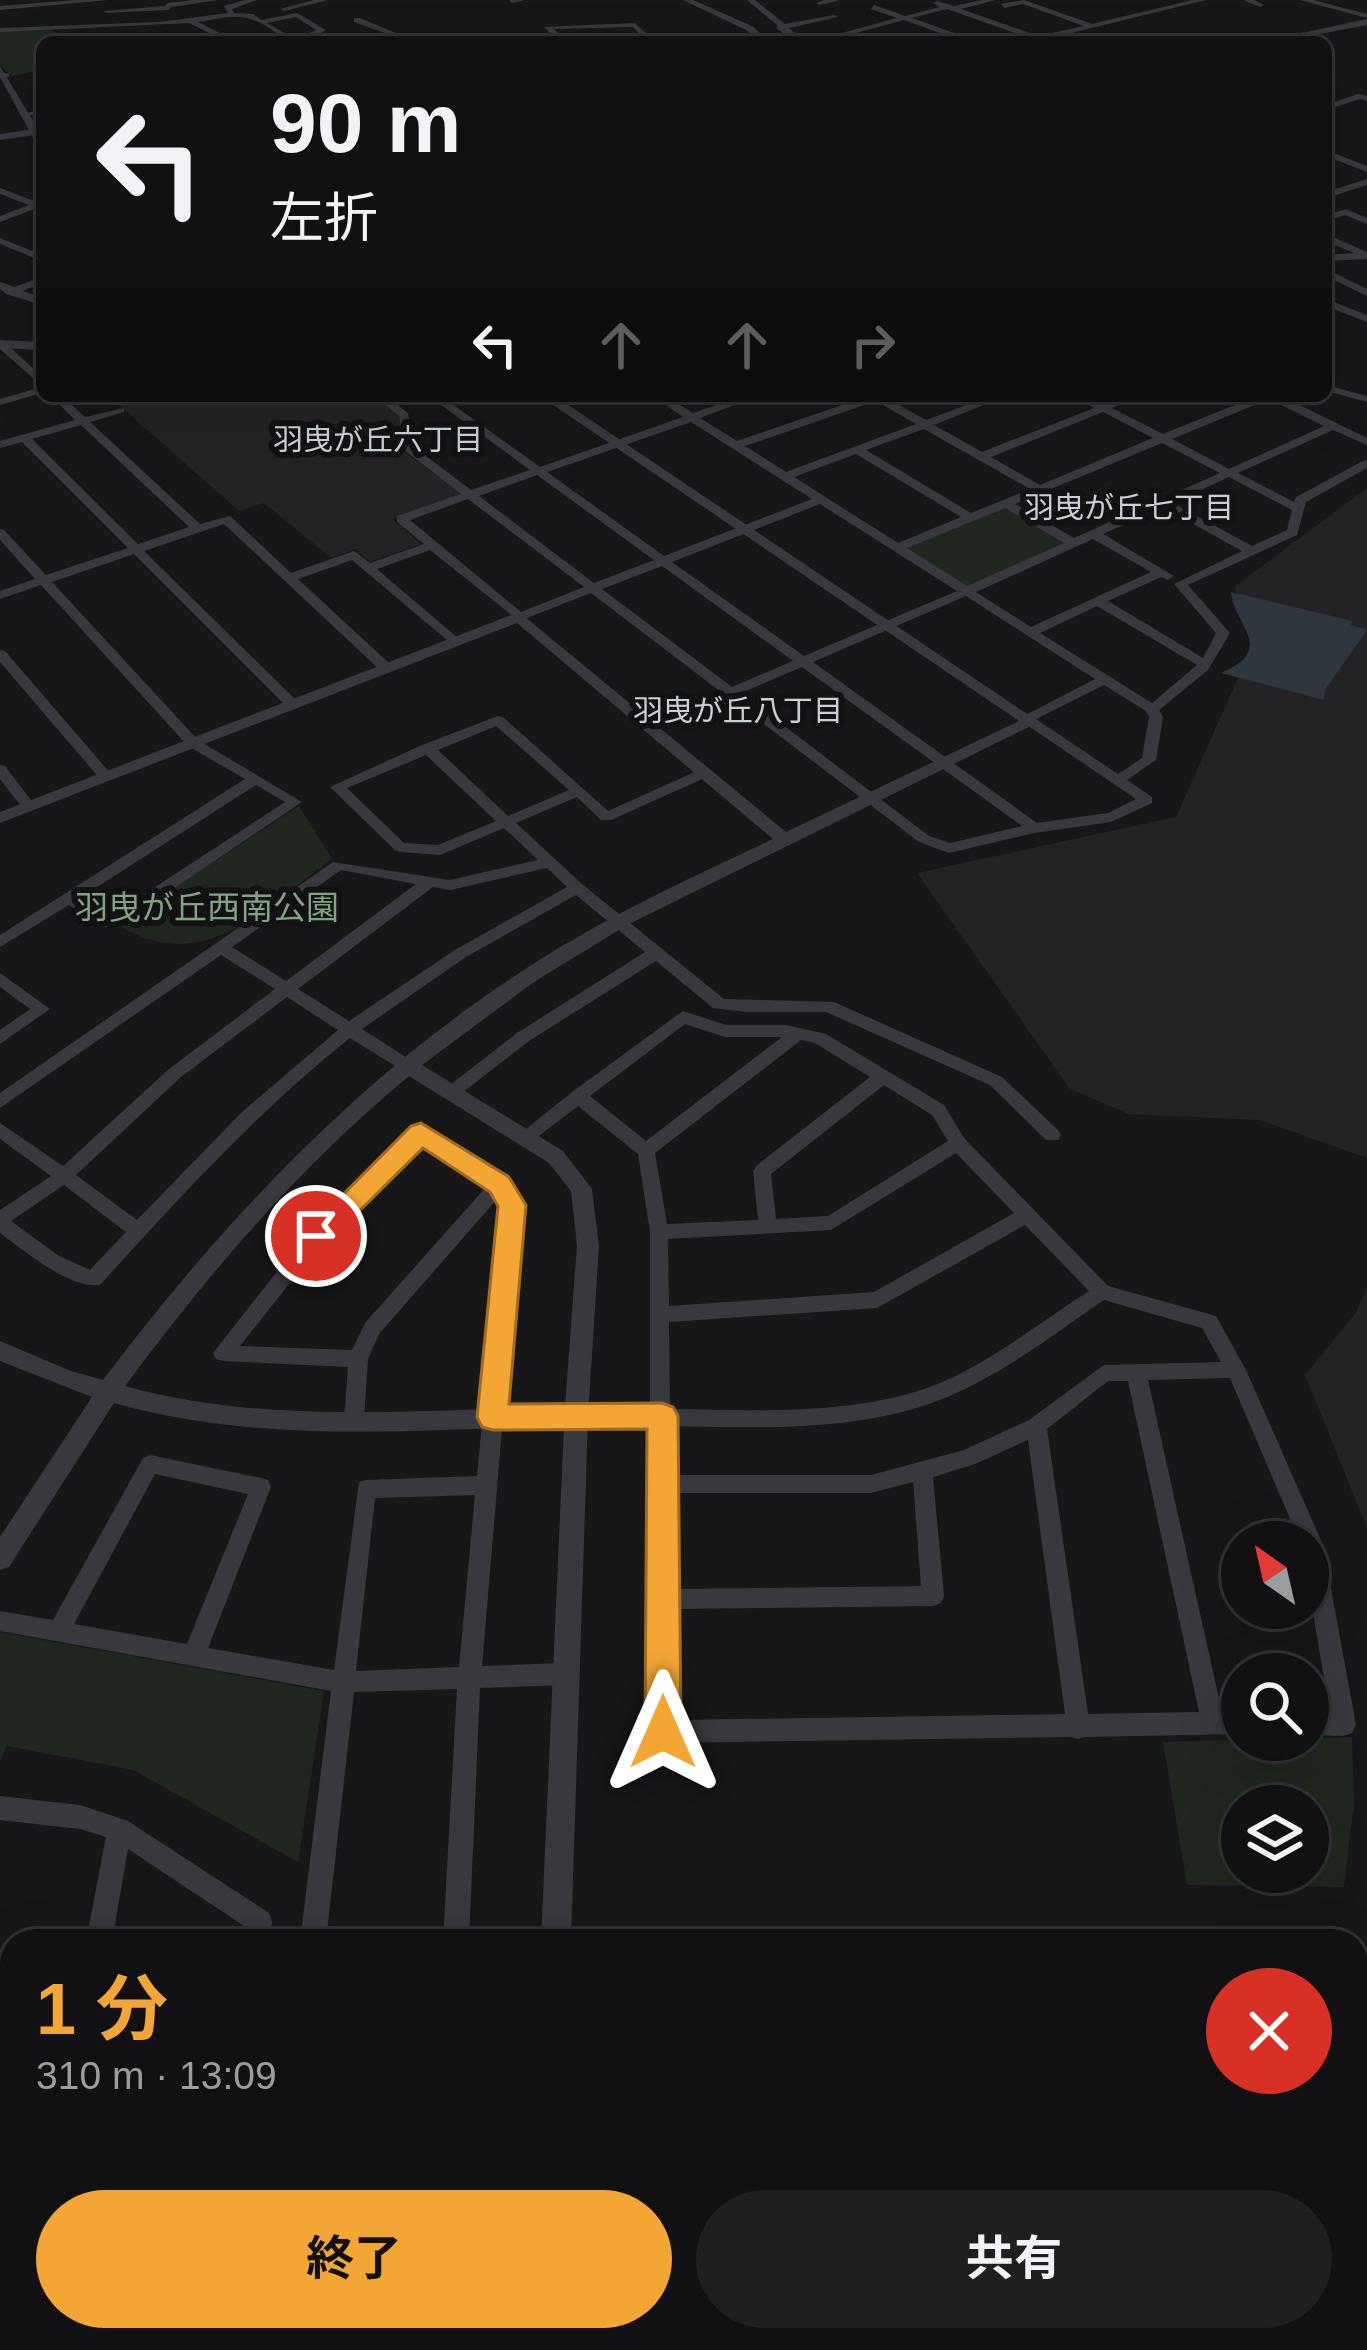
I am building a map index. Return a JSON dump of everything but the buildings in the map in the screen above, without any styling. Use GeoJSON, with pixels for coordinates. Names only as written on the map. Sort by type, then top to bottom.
{"type":"FeatureCollection","features":[{"type":"Feature","properties":{"kind":"street"},"geometry":{"type":"LineString","coordinates":[[0,8],[104,0]]}},
{"type":"Feature","properties":{"kind":"street"},"geometry":{"type":"LineString","coordinates":[[107,11],[214,0]]}},
{"type":"Feature","properties":{"kind":"street"},"geometry":{"type":"LineString","coordinates":[[234,15],[227,8],[253,0]]}},
{"type":"Feature","properties":{"kind":"street"},"geometry":{"type":"LineString","coordinates":[[0,30],[165,24],[250,16],[323,0]]}},
{"type":"Feature","properties":{"kind":"street"},"geometry":{"type":"LineString","coordinates":[[512,1],[521,0]]}},
{"type":"Feature","properties":{"kind":"street"},"geometry":{"type":"LineString","coordinates":[[687,0],[759,36]]}},
{"type":"Feature","properties":{"kind":"street"},"geometry":{"type":"LineString","coordinates":[[751,0],[793,36]]}},
{"type":"Feature","properties":{"kind":"street"},"geometry":{"type":"LineString","coordinates":[[820,3],[836,0]]}},
{"type":"Feature","properties":{"kind":"street"},"geometry":{"type":"LineString","coordinates":[[780,27],[818,20],[837,31],[903,19],[960,0]]}},
{"type":"Feature","properties":{"kind":"street"},"geometry":{"type":"LineString","coordinates":[[942,5],[992,0]]}},
{"type":"Feature","properties":{"kind":"street"},"geometry":{"type":"LineString","coordinates":[[1057,36],[1202,0]]}},
{"type":"Feature","properties":{"kind":"street"},"geometry":{"type":"LineString","coordinates":[[1246,0],[1260,5]]}},
{"type":"Feature","properties":{"kind":"street"},"geometry":{"type":"LineString","coordinates":[[1304,0],[1367,19]]}},
{"type":"Feature","properties":{"kind":"street"},"geometry":{"type":"LineString","coordinates":[[55,28],[82,2]]}},
{"type":"Feature","properties":{"kind":"street"},"geometry":{"type":"LineString","coordinates":[[1004,6],[1023,2],[1094,27]]}},
{"type":"Feature","properties":{"kind":"street"},"geometry":{"type":"LineString","coordinates":[[165,24],[168,4]]}},
{"type":"Feature","properties":{"kind":"street"},"geometry":{"type":"LineString","coordinates":[[0,30],[27,5]]}},
{"type":"Feature","properties":{"kind":"street"},"geometry":{"type":"LineString","coordinates":[[942,5],[1030,36]]}},
{"type":"Feature","properties":{"kind":"street"},"geometry":{"type":"LineString","coordinates":[[874,7],[951,35]]}},
{"type":"Feature","properties":{"kind":"street"},"geometry":{"type":"LineString","coordinates":[[260,22],[298,15],[322,30],[309,36]]}},
{"type":"Feature","properties":{"kind":"street"},"geometry":{"type":"LineString","coordinates":[[250,16],[285,36]]}},
{"type":"Feature","properties":{"kind":"street"},"geometry":{"type":"LineString","coordinates":[[1290,36],[1367,19]]}},
{"type":"Feature","properties":{"kind":"street"},"geometry":{"type":"LineString","coordinates":[[357,20],[394,34],[390,36]]}},
{"type":"Feature","properties":{"kind":"street"},"geometry":{"type":"LineString","coordinates":[[191,21],[222,36]]}},
{"type":"Feature","properties":{"kind":"street"},"geometry":{"type":"LineString","coordinates":[[132,25],[148,34]]}},
{"type":"Feature","properties":{"kind":"street"},"geometry":{"type":"LineString","coordinates":[[557,36],[548,27],[635,25],[645,36]]}},
{"type":"Feature","properties":{"kind":"street"},"geometry":{"type":"LineString","coordinates":[[55,28],[68,36]]}},
{"type":"Feature","properties":{"kind":"street"},"geometry":{"type":"LineString","coordinates":[[594,28],[600,36]]}},
{"type":"Feature","properties":{"kind":"street"},"geometry":{"type":"LineString","coordinates":[[2,74],[36,131]]}},
{"type":"Feature","properties":{"kind":"street"},"geometry":{"type":"LineString","coordinates":[[1332,106],[1360,96],[1367,99]]}},
{"type":"Feature","properties":{"kind":"street"},"geometry":{"type":"LineString","coordinates":[[23,114],[36,113]]}},
{"type":"Feature","properties":{"kind":"street"},"geometry":{"type":"LineString","coordinates":[[0,137],[36,132]]}},
{"type":"Feature","properties":{"kind":"street"},"geometry":{"type":"LineString","coordinates":[[1332,155],[1367,169]]}},
{"type":"Feature","properties":{"kind":"street"},"geometry":{"type":"LineString","coordinates":[[1332,168],[1352,163]]}},
{"type":"Feature","properties":{"kind":"street"},"geometry":{"type":"LineString","coordinates":[[1332,193],[1367,182]]}},
{"type":"Feature","properties":{"kind":"street"},"geometry":{"type":"LineString","coordinates":[[0,191],[36,204]]}},
{"type":"Feature","properties":{"kind":"street"},"geometry":{"type":"LineString","coordinates":[[0,219],[36,206]]}},
{"type":"Feature","properties":{"kind":"street"},"geometry":{"type":"LineString","coordinates":[[1332,216],[1346,212],[1367,221]]}},
{"type":"Feature","properties":{"kind":"street"},"geometry":{"type":"LineString","coordinates":[[1332,240],[1352,238]]}},
{"type":"Feature","properties":{"kind":"street"},"geometry":{"type":"LineString","coordinates":[[1332,240],[1366,256]]}},
{"type":"Feature","properties":{"kind":"street"},"geometry":{"type":"LineString","coordinates":[[0,241],[36,256]]}},
{"type":"Feature","properties":{"kind":"street"},"geometry":{"type":"LineString","coordinates":[[1332,258],[1366,256]]}},
{"type":"Feature","properties":{"kind":"street"},"geometry":{"type":"LineString","coordinates":[[1332,275],[1367,293]]}},
{"type":"Feature","properties":{"kind":"street"},"geometry":{"type":"LineString","coordinates":[[0,296],[36,282]]}},
{"type":"Feature","properties":{"kind":"street"},"geometry":{"type":"LineString","coordinates":[[0,286],[36,300]]}},
{"type":"Feature","properties":{"kind":"street"},"geometry":{"type":"LineString","coordinates":[[1332,306],[1367,319]]}},
{"type":"Feature","properties":{"kind":"street"},"geometry":{"type":"LineString","coordinates":[[1,344],[36,346]]}},
{"type":"Feature","properties":{"kind":"street"},"geometry":{"type":"LineString","coordinates":[[1,344],[36,380]]}},
{"type":"Feature","properties":{"kind":"street"},"geometry":{"type":"LineString","coordinates":[[0,363],[16,358]]}},
{"type":"Feature","properties":{"kind":"street"},"geometry":{"type":"LineString","coordinates":[[0,402],[36,389]]}},
{"type":"Feature","properties":{"kind":"street"},"geometry":{"type":"LineString","coordinates":[[1332,390],[1367,399]]}},
{"type":"Feature","properties":{"kind":"street"},"geometry":{"type":"LineString","coordinates":[[62,402],[198,529]]}},
{"type":"Feature","properties":{"kind":"street"},"geometry":{"type":"LineString","coordinates":[[387,402],[404,415],[408,448],[924,839],[949,848],[1034,828],[1111,817],[1147,800],[556,402]]}},
{"type":"Feature","properties":{"kind":"street"},"geometry":{"type":"LineString","coordinates":[[442,402],[1034,828]]}},
{"type":"Feature","properties":{"kind":"street"},"geometry":{"type":"LineString","coordinates":[[668,402],[1152,709],[1156,717],[1149,760],[1118,780]]}},
{"type":"Feature","properties":{"kind":"street"},"geometry":{"type":"LineString","coordinates":[[734,402],[401,520],[785,840]]}},
{"type":"Feature","properties":{"kind":"street"},"geometry":{"type":"LineString","coordinates":[[737,446],[858,402]]}},
{"type":"Feature","properties":{"kind":"street"},"geometry":{"type":"LineString","coordinates":[[886,402],[1040,490]]}},
{"type":"Feature","properties":{"kind":"street"},"geometry":{"type":"LineString","coordinates":[[784,477],[980,402]]}},
{"type":"Feature","properties":{"kind":"street"},"geometry":{"type":"LineString","coordinates":[[1092,402],[1297,508]]}},
{"type":"Feature","properties":{"kind":"street"},"geometry":{"type":"LineString","coordinates":[[981,457],[1118,402]]}},
{"type":"Feature","properties":{"kind":"street"},"geometry":{"type":"LineString","coordinates":[[899,547],[1262,402]]}},
{"type":"Feature","properties":{"kind":"street"},"geometry":{"type":"LineString","coordinates":[[1282,402],[1367,442]]}},
{"type":"Feature","properties":{"kind":"street"},"geometry":{"type":"LineString","coordinates":[[0,446],[120,410]]}},
{"type":"Feature","properties":{"kind":"street"},"geometry":{"type":"LineString","coordinates":[[649,728],[1333,426]]}},
{"type":"Feature","properties":{"kind":"street"},"geometry":{"type":"LineString","coordinates":[[24,438],[292,704]]}},
{"type":"Feature","properties":{"kind":"street"},"geometry":{"type":"LineString","coordinates":[[858,449],[971,518]]}},
{"type":"Feature","properties":{"kind":"street"},"geometry":{"type":"LineString","coordinates":[[1180,584],[1293,532],[1300,500],[1367,463]]}},
{"type":"Feature","properties":{"kind":"street"},"geometry":{"type":"LineString","coordinates":[[0,818],[821,499]]}},
{"type":"Feature","properties":{"kind":"street"},"geometry":{"type":"LineString","coordinates":[[1007,503],[1073,543]]}},
{"type":"Feature","properties":{"kind":"street"},"geometry":{"type":"LineString","coordinates":[[1164,503],[1251,551]]}},
{"type":"Feature","properties":{"kind":"street"},"geometry":{"type":"LineString","coordinates":[[0,595],[226,519],[386,668]]}},
{"type":"Feature","properties":{"kind":"street"},"geometry":{"type":"LineString","coordinates":[[0,533],[193,743],[295,802],[111,922],[69,898]]}},
{"type":"Feature","properties":{"kind":"street"},"geometry":{"type":"LineString","coordinates":[[1094,534],[1180,584],[1223,633],[1204,664],[1178,692],[1152,709]]}},
{"type":"Feature","properties":{"kind":"street"},"geometry":{"type":"LineString","coordinates":[[368,568],[432,545]]}},
{"type":"Feature","properties":{"kind":"street"},"geometry":{"type":"LineString","coordinates":[[290,578],[354,555],[454,642]]}},
{"type":"Feature","properties":{"kind":"street"},"geometry":{"type":"LineString","coordinates":[[1033,631],[1161,572]]}},
{"type":"Feature","properties":{"kind":"street"},"geometry":{"type":"LineString","coordinates":[[1098,601],[1204,664]]}},
{"type":"Feature","properties":{"kind":"street"},"geometry":{"type":"LineString","coordinates":[[0,654],[106,777]]}},
{"type":"Feature","properties":{"kind":"street"},"geometry":{"type":"LineString","coordinates":[[0,1559],[105,1391],[225,1239],[331,1130],[406,1065],[529,976],[617,923],[1108,678]]}},
{"type":"Feature","properties":{"kind":"street"},"geometry":{"type":"LineString","coordinates":[[579,791],[440,850],[400,847],[337,788],[498,720],[579,791],[606,817],[704,773]]}},
{"type":"Feature","properties":{"kind":"street"},"geometry":{"type":"LineString","coordinates":[[427,748],[577,888],[719,1004],[747,1010],[804,1003],[828,1006],[996,1081],[1052,1135]]}},
{"type":"Feature","properties":{"kind":"street"},"geometry":{"type":"LineString","coordinates":[[0,769],[29,807]]}},
{"type":"Feature","properties":{"kind":"street"},"geometry":{"type":"LineString","coordinates":[[0,942],[256,779]]}},
{"type":"Feature","properties":{"kind":"street"},"geometry":{"type":"LineString","coordinates":[[0,1102],[338,865],[450,885],[549,862]]}},
{"type":"Feature","properties":{"kind":"street"},"geometry":{"type":"LineString","coordinates":[[429,882],[283,987],[175,1073],[64,1176],[0,1221],[52,1262],[93,1280],[281,1089],[350,1028],[516,921],[577,888]]}},
{"type":"Feature","properties":{"kind":"street"},"geometry":{"type":"LineString","coordinates":[[222,948],[525,1137],[571,1171],[584,1202],[588,1246],[576,1416],[556,1929]]}},
{"type":"Feature","properties":{"kind":"street"},"geometry":{"type":"LineString","coordinates":[[452,1092],[523,1037],[656,953]]}},
{"type":"Feature","properties":{"kind":"street"},"geometry":{"type":"LineString","coordinates":[[0,979],[43,1009],[0,1038]]}},
{"type":"Feature","properties":{"kind":"street"},"geometry":{"type":"LineString","coordinates":[[525,1137],[683,1018],[725,1031],[820,1038],[938,1110],[958,1143],[1102,1292],[1210,1322],[1236,1370],[1312,1545],[1344,1725],[1329,1725]]}},
{"type":"Feature","properties":{"kind":"street"},"geometry":{"type":"LineString","coordinates":[[646,1150],[799,1034]]}},
{"type":"Feature","properties":{"kind":"street"},"geometry":{"type":"LineString","coordinates":[[768,1227],[761,1171],[882,1077]]}},
{"type":"Feature","properties":{"kind":"street"},"geometry":{"type":"LineString","coordinates":[[578,1096],[646,1150],[659,1232],[663,1732],[1221,1723]]}},
{"type":"Feature","properties":{"kind":"street"},"geometry":{"type":"LineString","coordinates":[[0,1130],[138,1231]]}},
{"type":"Feature","properties":{"kind":"street"},"geometry":{"type":"LineString","coordinates":[[358,1359],[223,1353],[316,1236],[421,1133],[500,1185],[512,1205],[470,1680],[457,1929]]}},
{"type":"Feature","properties":{"kind":"street"},"geometry":{"type":"LineString","coordinates":[[659,1232],[832,1223],[958,1143]]}},
{"type":"Feature","properties":{"kind":"street"},"geometry":{"type":"LineString","coordinates":[[354,1418],[358,1359],[371,1330],[500,1185]]}},
{"type":"Feature","properties":{"kind":"street"},"geometry":{"type":"LineString","coordinates":[[660,1315],[877,1300],[1024,1216]]}},
{"type":"Feature","properties":{"kind":"street"},"geometry":{"type":"LineString","coordinates":[[0,1352],[105,1391],[212,1412],[354,1418],[821,1414],[891,1404],[951,1387],[1102,1292]]}},
{"type":"Feature","properties":{"kind":"street"},"geometry":{"type":"LineString","coordinates":[[664,1484],[871,1484],[968,1458],[1036,1426],[1104,1373],[1236,1370]]}},
{"type":"Feature","properties":{"kind":"street"},"geometry":{"type":"LineString","coordinates":[[1136,1371],[1213,1723]]}},
{"type":"Feature","properties":{"kind":"street"},"geometry":{"type":"LineString","coordinates":[[1036,1426],[1078,1728]]}},
{"type":"Feature","properties":{"kind":"street"},"geometry":{"type":"LineString","coordinates":[[58,1632],[150,1465],[261,1487],[193,1656]]}},
{"type":"Feature","properties":{"kind":"street"},"geometry":{"type":"LineString","coordinates":[[663,1599],[933,1596],[922,1471]]}},
{"type":"Feature","properties":{"kind":"street"},"geometry":{"type":"LineString","coordinates":[[314,1929],[366,1489],[487,1485]]}},
{"type":"Feature","properties":{"kind":"street"},"geometry":{"type":"LineString","coordinates":[[0,1622],[340,1682],[565,1674]]}},
{"type":"Feature","properties":{"kind":"street"},"geometry":{"type":"LineString","coordinates":[[0,1808],[80,1817],[120,1829],[260,1922],[259,1929]]}},
{"type":"Feature","properties":{"kind":"street"},"geometry":{"type":"LineString","coordinates":[[101,1929],[120,1829]]}},
{"type":"Feature","properties":{"kind":"shaded area"},"geometry":{"type":"Polygon","coordinates":[[[380,402],[400,416],[401,449],[461,494],[392,519],[421,544],[370,562],[356,549],[331,558],[264,503],[239,511],[119,405],[380,402]]]}},
{"type":"Feature","properties":{"kind":"shaded area"},"geometry":{"type":"Polygon","coordinates":[[[1367,488],[1367,1158],[1259,1120],[1129,1114],[1070,1089],[917,873],[1176,817],[1256,638],[1234,587],[1367,488]]]}},
{"type":"Feature","properties":{"kind":"shaded area"},"geometry":{"type":"Polygon","coordinates":[[[1231,592],[1352,621],[1351,625],[1367,630],[1325,690],[1324,700],[1221,673],[1238,664],[1250,645],[1231,592]]]}},
{"type":"Feature","properties":{"kind":"shaded area"},"geometry":{"type":"Polygon","coordinates":[[[1367,1287],[1367,1528],[1305,1375],[1355,1314],[1367,1287]]]}},
{"type":"Feature","properties":{"kind":"green space"},"geometry":{"type":"Polygon","coordinates":[[[52,30],[63,36],[36,36],[36,71],[12,76],[0,65],[0,31],[52,30]]]}},
{"type":"Feature","properties":{"kind":"green space"},"geometry":{"type":"Polygon","coordinates":[[[1006,505],[1069,543],[967,589],[899,547],[1006,505]]]}},
{"type":"Feature","properties":{"kind":"green space","name":"羽曳が丘西南公園"},"geometry":{"type":"Polygon","coordinates":[[[299,806],[332,859],[257,915],[206,940],[178,944],[149,939],[118,925],[299,806]]]}},
{"type":"Feature","properties":{"kind":"green space"},"geometry":{"type":"Polygon","coordinates":[[[0,1632],[324,1691],[298,1862],[133,1770],[7,1746],[0,1761],[0,1632]]]}},
{"type":"Feature","properties":{"kind":"green space"},"geometry":{"type":"Polygon","coordinates":[[[1352,1737],[1354,1804],[1344,1887],[1329,1887],[1329,1785],[1221,1785],[1221,1885],[1187,1885],[1163,1742],[1221,1740],[1221,1761],[1329,1761],[1329,1738],[1352,1737]]]}},
{"type":"Feature","properties":{"kind":"district","name":"羽曳が丘六丁目"},"geometry":{"type":"Point","coordinates":[378,440]}},
{"type":"Feature","properties":{"kind":"district","name":"羽曳が丘七丁目"},"geometry":{"type":"Point","coordinates":[1129,508]}},
{"type":"Feature","properties":{"kind":"district","name":"羽曳が丘八丁目"},"geometry":{"type":"Point","coordinates":[738,711]}},
{"type":"Feature","properties":{"kind":"route"},"geometry":{"type":"LineString","coordinates":[[316,1236],[421,1133],[500,1185],[512,1205],[493,1417],[662,1416],[663,1732]]}}]}
